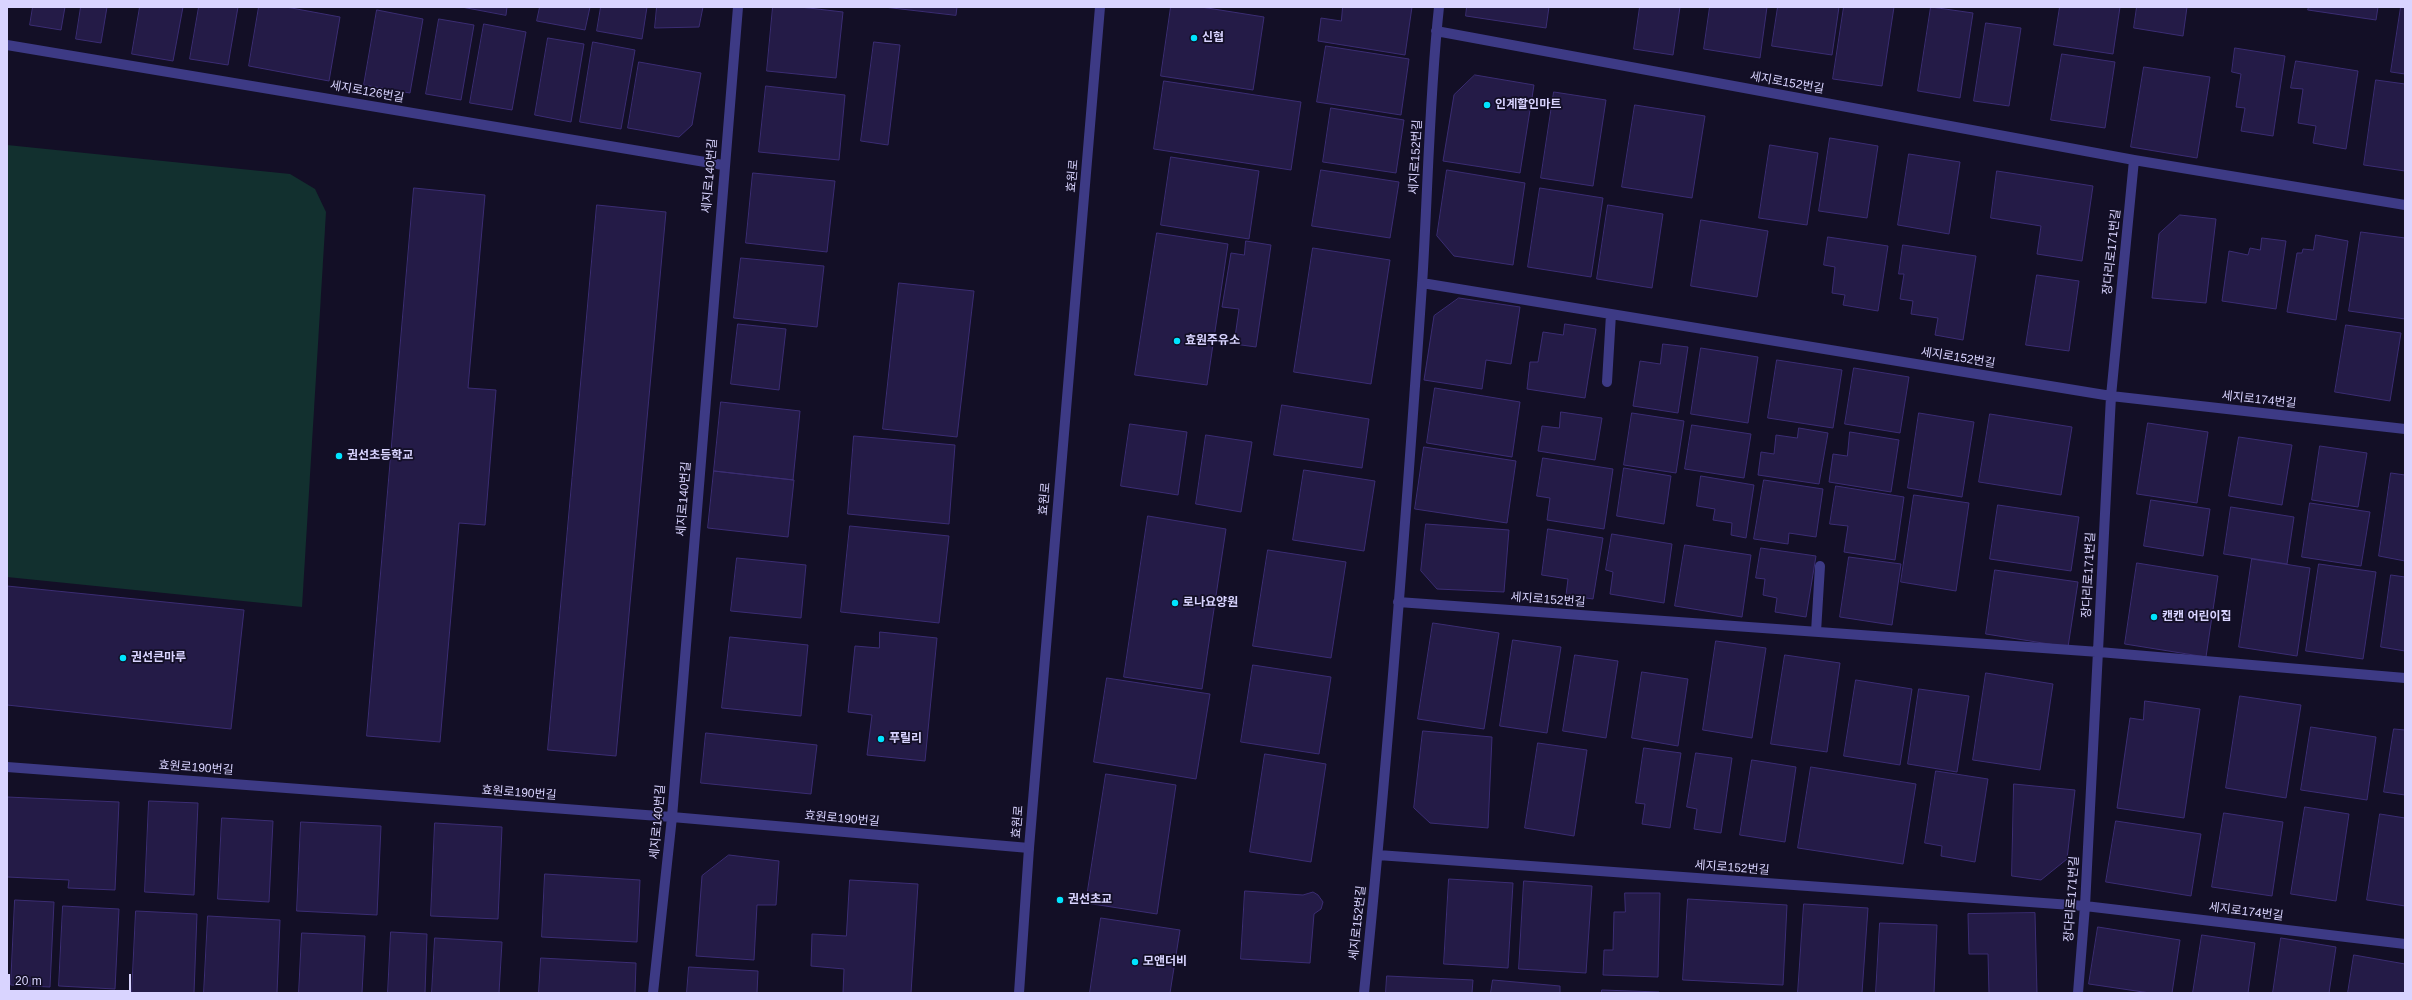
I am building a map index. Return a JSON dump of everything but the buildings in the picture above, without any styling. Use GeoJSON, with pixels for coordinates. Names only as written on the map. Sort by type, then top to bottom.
{"type":"FeatureCollection","features":[{"type":"Feature","properties":{"kind":"street","name":"세지로140번길"},"geometry":{"type":"LineString","coordinates":[[654,993],[672,817],[723,165],[738,7]]}},
{"type":"Feature","properties":{"kind":"street","name":"효원로"},"geometry":{"type":"LineString","coordinates":[[1019,993],[1029,848],[1100,7]]}},
{"type":"Feature","properties":{"kind":"street","name":"세지로152번길"},"geometry":{"type":"LineString","coordinates":[[1364,993],[1378,855],[1398,602],[1422,283],[1436,31],[1439,7]]}},
{"type":"Feature","properties":{"kind":"street","name":"세지로152번길"},"geometry":{"type":"LineString","coordinates":[[1436,31],[2134,160]]}},
{"type":"Feature","properties":{"kind":"street","name":"세지로126번길"},"geometry":{"type":"LineString","coordinates":[[7,45],[723,165]]}},
{"type":"Feature","properties":{"kind":"street"},"geometry":{"type":"LineString","coordinates":[[2134,160],[2405,205]]}},
{"type":"Feature","properties":{"kind":"street","name":"장다리로171번길"},"geometry":{"type":"LineString","coordinates":[[2078,993],[2085,906],[2111,396],[2134,160]]}},
{"type":"Feature","properties":{"kind":"street","name":"세지로152번길"},"geometry":{"type":"LineString","coordinates":[[1422,283],[2111,396]]}},
{"type":"Feature","properties":{"kind":"street"},"geometry":{"type":"LineString","coordinates":[[1607,382],[1611,314]]}},
{"type":"Feature","properties":{"kind":"street","name":"세지로174번길"},"geometry":{"type":"LineString","coordinates":[[2111,396],[2405,429]]}},
{"type":"Feature","properties":{"kind":"street"},"geometry":{"type":"LineString","coordinates":[[1816,632],[1820,566]]}},
{"type":"Feature","properties":{"kind":"street","name":"세지로152번길"},"geometry":{"type":"LineString","coordinates":[[1398,602],[2099,652]]}},
{"type":"Feature","properties":{"kind":"street"},"geometry":{"type":"LineString","coordinates":[[2099,652],[2405,678]]}},
{"type":"Feature","properties":{"kind":"street","name":"효원로190번길"},"geometry":{"type":"LineString","coordinates":[[7,767],[672,817],[1029,848]]}},
{"type":"Feature","properties":{"kind":"street","name":"세지로152번길"},"geometry":{"type":"LineString","coordinates":[[1378,855],[2085,906]]}},
{"type":"Feature","properties":{"kind":"street","name":"세지로174번길"},"geometry":{"type":"LineString","coordinates":[[2085,906],[2405,944]]}},
{"type":"Feature","properties":{"kind":"green space"},"geometry":{"type":"Polygon","coordinates":[[[7,145],[290,174],[315,189],[326,212],[302,607],[7,577],[7,145]]]}},
{"type":"Feature","properties":{"kind":"place","name":"신협"},"geometry":{"type":"Point","coordinates":[1194,38]}},
{"type":"Feature","properties":{"kind":"place","name":"인계할인마트"},"geometry":{"type":"Point","coordinates":[1487,105]}},
{"type":"Feature","properties":{"kind":"place","name":"효원주유소"},"geometry":{"type":"Point","coordinates":[1177,341]}},
{"type":"Feature","properties":{"kind":"place","name":"권선초등학교"},"geometry":{"type":"Point","coordinates":[339,456]}},
{"type":"Feature","properties":{"kind":"place","name":"로나요양원"},"geometry":{"type":"Point","coordinates":[1175,603]}},
{"type":"Feature","properties":{"kind":"place","name":"캔캔 어린이집"},"geometry":{"type":"Point","coordinates":[2154,617]}},
{"type":"Feature","properties":{"kind":"place","name":"권선큰마루"},"geometry":{"type":"Point","coordinates":[123,658]}},
{"type":"Feature","properties":{"kind":"place","name":"푸릴리"},"geometry":{"type":"Point","coordinates":[881,739]}},
{"type":"Feature","properties":{"kind":"place","name":"권선초교"},"geometry":{"type":"Point","coordinates":[1060,900]}},
{"type":"Feature","properties":{"kind":"place","name":"모앤더비"},"geometry":{"type":"Point","coordinates":[1135,962]}}]}
